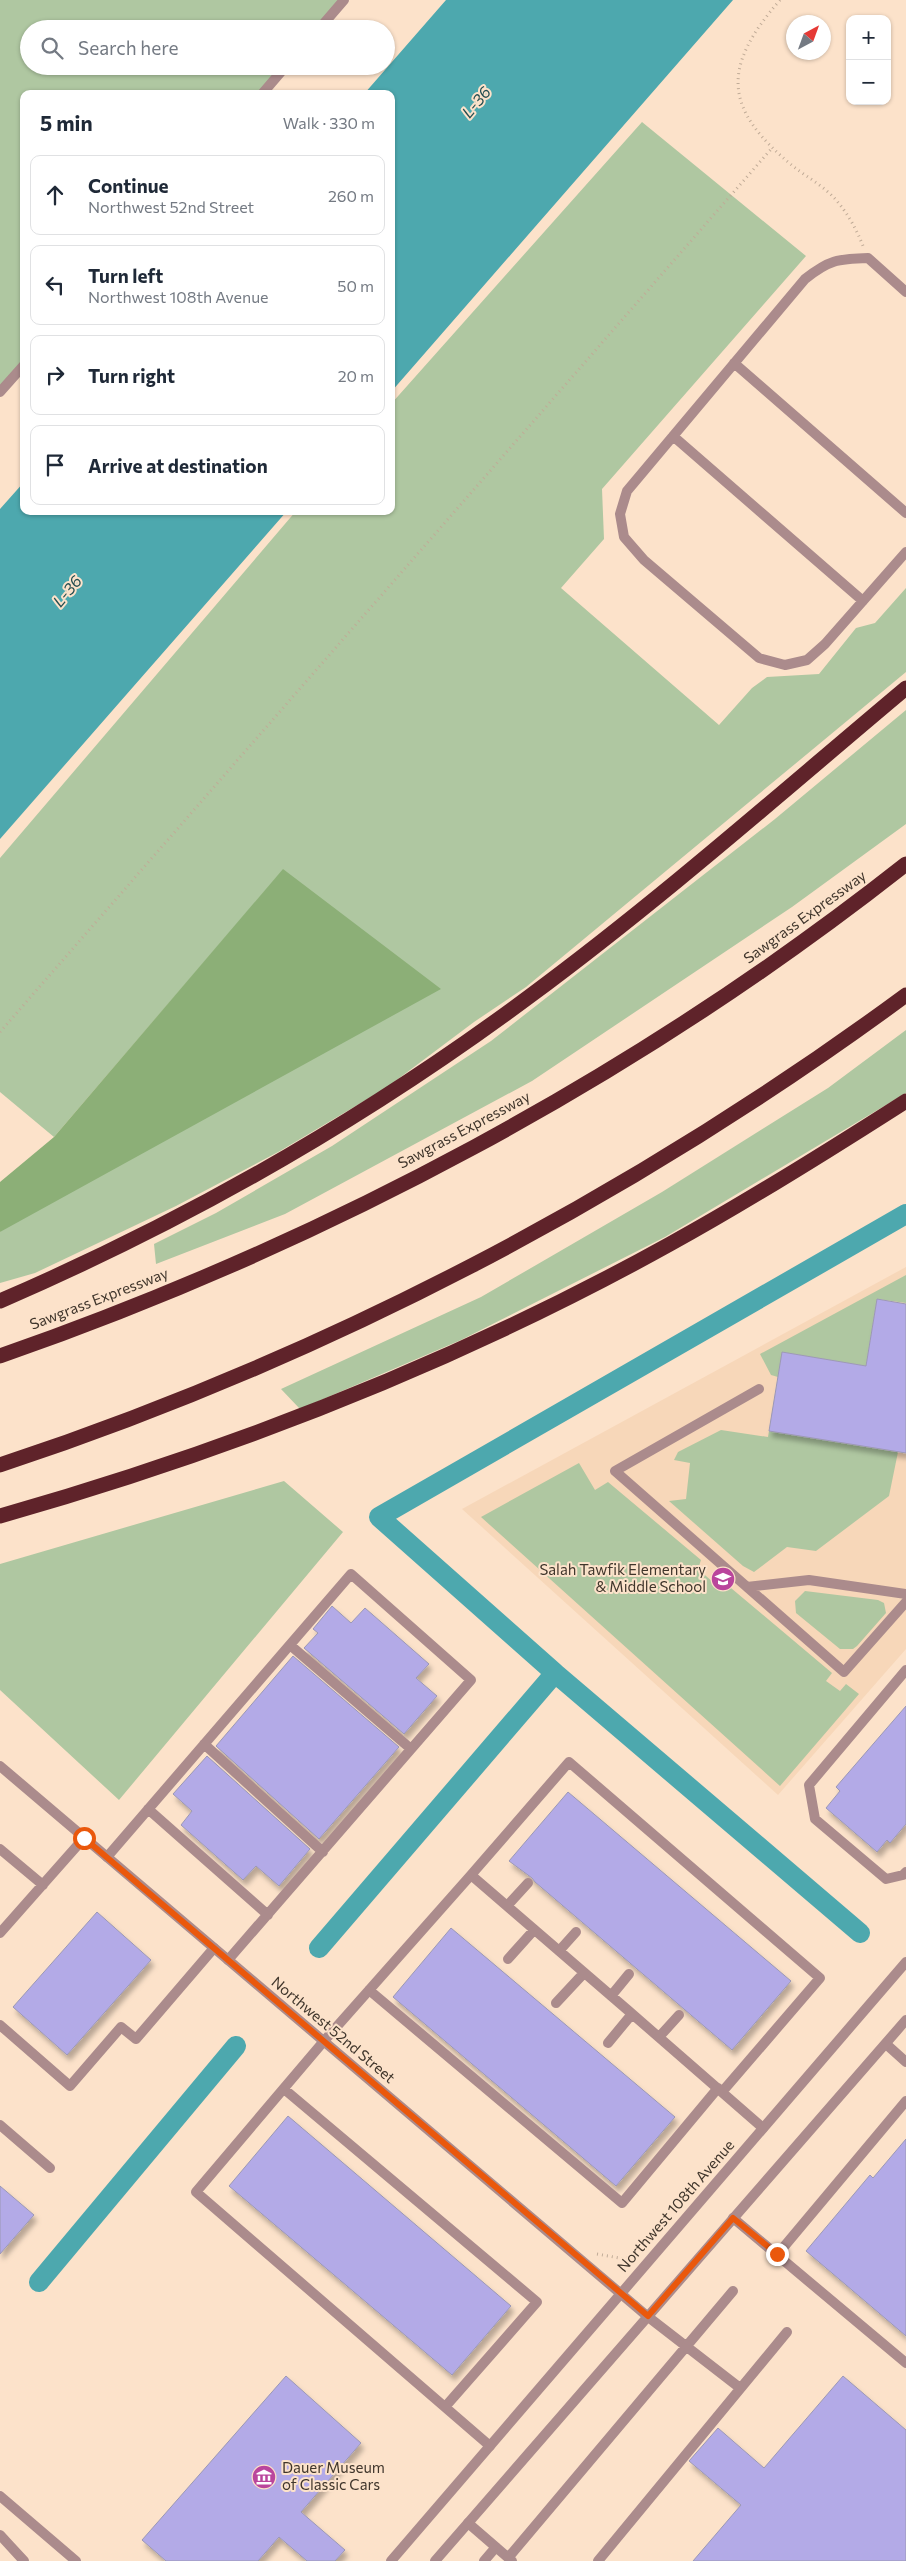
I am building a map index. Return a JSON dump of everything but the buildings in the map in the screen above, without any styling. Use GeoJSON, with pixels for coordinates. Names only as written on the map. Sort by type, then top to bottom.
{"type":"FeatureCollection","features":[{"type":"Feature","properties":{"kind":"highway"},"geometry":{"type":"LineString","coordinates":[[0,1301],[112,1250],[239,1184],[354,1116],[458,1048],[594,947],[906,688]]}},
{"type":"Feature","properties":{"kind":"highway","name":"Sawgrass Expressway"},"geometry":{"type":"LineString","coordinates":[[0,1356],[128,1308],[224,1268],[402,1183],[500,1132],[676,1027],[746,981],[846,911],[906,864]]}},
{"type":"Feature","properties":{"kind":"highway"},"geometry":{"type":"LineString","coordinates":[[0,1465],[126,1420],[225,1381],[319,1340],[507,1247],[598,1197],[774,1088],[906,995]]}},
{"type":"Feature","properties":{"kind":"highway"},"geometry":{"type":"LineString","coordinates":[[0,1516],[142,1473],[229,1443],[390,1380],[452,1352],[669,1245],[792,1173],[906,1101]]}},
{"type":"Feature","properties":{"kind":"street"},"geometry":{"type":"LineString","coordinates":[[327,20],[344,0]]}},
{"type":"Feature","properties":{"kind":"street"},"geometry":{"type":"LineString","coordinates":[[265,90],[278,75]]}},
{"type":"Feature","properties":{"kind":"street"},"geometry":{"type":"LineString","coordinates":[[906,292],[868,258],[842,259],[823,264],[805,279],[627,491],[620,514],[624,537],[644,560],[759,658],[785,665],[807,660],[825,644],[906,552]]}},
{"type":"Feature","properties":{"kind":"street"},"geometry":{"type":"LineString","coordinates":[[734,363],[906,513]]}},
{"type":"Feature","properties":{"kind":"street"},"geometry":{"type":"LineString","coordinates":[[0,392],[20,370]]}},
{"type":"Feature","properties":{"kind":"street"},"geometry":{"type":"LineString","coordinates":[[673,436],[863,601]]}},
{"type":"Feature","properties":{"kind":"street"},"geometry":{"type":"LineString","coordinates":[[759,1389],[615,1471],[844,1672],[906,1602]]}},
{"type":"Feature","properties":{"kind":"street"},"geometry":{"type":"LineString","coordinates":[[107,1857],[351,1574],[472,1680],[228,1960]]}},
{"type":"Feature","properties":{"kind":"street"},"geometry":{"type":"LineString","coordinates":[[747,1587],[809,1580],[906,1594]]}},
{"type":"Feature","properties":{"kind":"street"},"geometry":{"type":"LineString","coordinates":[[290,1645],[411,1749]]}},
{"type":"Feature","properties":{"kind":"street"},"geometry":{"type":"LineString","coordinates":[[905,1875],[886,1879],[814,1819],[809,1785],[906,1670]]}},
{"type":"Feature","properties":{"kind":"street"},"geometry":{"type":"LineString","coordinates":[[204,1744],[322,1852]]}},
{"type":"Feature","properties":{"kind":"street"},"geometry":{"type":"LineString","coordinates":[[369,1990],[622,2203],[820,1978],[569,1762],[324,2041],[196,2192],[490,2446]]}},
{"type":"Feature","properties":{"kind":"street","name":"Northwest 52nd Street"},"geometry":{"type":"LineString","coordinates":[[0,1766],[620,2294],[740,2388]]}},
{"type":"Feature","properties":{"kind":"street"},"geometry":{"type":"LineString","coordinates":[[148,1808],[268,1914]]}},
{"type":"Feature","properties":{"kind":"street"},"geometry":{"type":"LineString","coordinates":[[0,1933],[84,1838]]}},
{"type":"Feature","properties":{"kind":"street"},"geometry":{"type":"LineString","coordinates":[[0,1849],[42,1885]]}},
{"type":"Feature","properties":{"kind":"street"},"geometry":{"type":"LineString","coordinates":[[471,1875],[764,2128]]}},
{"type":"Feature","properties":{"kind":"street"},"geometry":{"type":"LineString","coordinates":[[508,1906],[528,1882]]}},
{"type":"Feature","properties":{"kind":"street"},"geometry":{"type":"LineString","coordinates":[[508,1959],[534,1930]]}},
{"type":"Feature","properties":{"kind":"street"},"geometry":{"type":"LineString","coordinates":[[559,1951],[576,1932]]}},
{"type":"Feature","properties":{"kind":"street"},"geometry":{"type":"LineString","coordinates":[[0,2025],[70,2086],[121,2027],[136,2040],[214,1948]]}},
{"type":"Feature","properties":{"kind":"street","name":"Northwest 108th Avenue"},"geometry":{"type":"LineString","coordinates":[[391,2561],[906,1962]]}},
{"type":"Feature","properties":{"kind":"street"},"geometry":{"type":"LineString","coordinates":[[556,2003],[584,1973]]}},
{"type":"Feature","properties":{"kind":"street"},"geometry":{"type":"LineString","coordinates":[[611,1996],[630,1974]]}},
{"type":"Feature","properties":{"kind":"street"},"geometry":{"type":"LineString","coordinates":[[608,2043],[632,2014]]}},
{"type":"Feature","properties":{"kind":"street"},"geometry":{"type":"LineString","coordinates":[[659,2037],[679,2015]]}},
{"type":"Feature","properties":{"kind":"street"},"geometry":{"type":"LineString","coordinates":[[435,2561],[906,2020]]}},
{"type":"Feature","properties":{"kind":"street"},"geometry":{"type":"LineString","coordinates":[[886,2044],[906,2062]]}},
{"type":"Feature","properties":{"kind":"street"},"geometry":{"type":"LineString","coordinates":[[284,2089],[536,2302],[445,2407]]}},
{"type":"Feature","properties":{"kind":"street"},"geometry":{"type":"LineString","coordinates":[[777,2254],[906,2101]]}},
{"type":"Feature","properties":{"kind":"street"},"geometry":{"type":"LineString","coordinates":[[0,2125],[50,2168]]}},
{"type":"Feature","properties":{"kind":"street"},"geometry":{"type":"LineString","coordinates":[[733,2218],[906,2363]]}},
{"type":"Feature","properties":{"kind":"street"},"geometry":{"type":"LineString","coordinates":[[468,2523],[510,2559],[733,2291]]}},
{"type":"Feature","properties":{"kind":"street"},"geometry":{"type":"LineString","coordinates":[[598,2561],[787,2332]]}},
{"type":"Feature","properties":{"kind":"street"},"geometry":{"type":"LineString","coordinates":[[0,2496],[76,2561]]}},
{"type":"Feature","properties":{"kind":"street"},"geometry":{"type":"LineString","coordinates":[[0,2535],[24,2561]]}},
{"type":"Feature","properties":{"kind":"street"},"geometry":{"type":"LineString","coordinates":[[484,2561],[496,2547]]}},
{"type":"Feature","properties":{"kind":"path"},"geometry":{"type":"LineString","coordinates":[[780,0],[755,29],[740,62],[737,78],[738,96],[746,114],[758,132],[792,166],[834,198],[853,222],[868,258]]}},
{"type":"Feature","properties":{"kind":"path"},"geometry":{"type":"LineString","coordinates":[[0,1032],[773,147]]}},
{"type":"Feature","properties":{"kind":"shaded area","name":"Salah Tawfik Elementary & Middle School"},"geometry":{"type":"Polygon","coordinates":[[[906,1267],[906,1649],[778,1795],[462,1509],[906,1267]]]}},
{"type":"Feature","properties":{"kind":"green space"},"geometry":{"type":"Polygon","coordinates":[[[0,0],[344,0],[327,20],[20,20],[20,75],[278,75],[265,90],[20,90],[20,370],[0,392],[0,0]]]}},
{"type":"Feature","properties":{"kind":"green space"},"geometry":{"type":"Polygon","coordinates":[[[642,122],[806,256],[602,489],[604,539],[561,588],[719,725],[752,688],[767,677],[819,674],[856,628],[875,623],[906,588],[906,672],[526,987],[474,1022],[386,1088],[280,1151],[176,1206],[35,1273],[0,1283],[0,1232],[283,870],[54,1137],[0,1092],[0,858],[293,515],[395,515],[395,400],[642,122]]]}},
{"type":"Feature","properties":{"kind":"green space"},"geometry":{"type":"Polygon","coordinates":[[[906,710],[906,824],[792,907],[532,1081],[285,1214],[156,1264],[154,1244],[216,1213],[332,1146],[491,1041],[775,819],[906,710]]]}},
{"type":"Feature","properties":{"kind":"green space"},"geometry":{"type":"Polygon","coordinates":[[[283,869],[441,989],[0,1232],[0,1182],[54,1137],[283,869]]]}},
{"type":"Feature","properties":{"kind":"green space"},"geometry":{"type":"Polygon","coordinates":[[[906,1030],[906,1093],[665,1237],[461,1340],[300,1409],[281,1389],[481,1297],[662,1192],[828,1088],[906,1030]]]}},
{"type":"Feature","properties":{"kind":"green space"},"geometry":{"type":"Polygon","coordinates":[[[906,1275],[906,1303],[877,1299],[866,1366],[782,1352],[778,1377],[771,1375],[760,1354],[906,1275]]]}},
{"type":"Feature","properties":{"kind":"green space"},"geometry":{"type":"Polygon","coordinates":[[[721,1430],[768,1437],[769,1431],[898,1452],[889,1496],[816,1551],[787,1547],[754,1572],[743,1566],[669,1501],[686,1499],[690,1463],[674,1460],[678,1452],[721,1430]]]}},
{"type":"Feature","properties":{"kind":"green space"},"geometry":{"type":"Polygon","coordinates":[[[579,1463],[595,1490],[608,1482],[701,1560],[698,1569],[714,1583],[721,1581],[725,1583],[832,1673],[826,1681],[840,1691],[846,1684],[859,1694],[780,1786],[481,1517],[579,1463]]]}},
{"type":"Feature","properties":{"kind":"green space"},"geometry":{"type":"Polygon","coordinates":[[[284,1481],[343,1532],[119,1800],[0,1690],[0,1564],[284,1481]]]}},
{"type":"Feature","properties":{"kind":"green space"},"geometry":{"type":"Polygon","coordinates":[[[805,1591],[878,1600],[884,1603],[886,1613],[857,1646],[853,1649],[840,1649],[796,1613],[795,1601],[805,1591]]]}},
{"type":"Feature","properties":{"kind":"water","name":"L-36"},"geometry":{"type":"Polygon","coordinates":[[[446,0],[733,0],[395,387],[395,90],[367,90],[381,75],[395,75],[395,58],[446,0]]]}},
{"type":"Feature","properties":{"kind":"water","name":"L-36"},"geometry":{"type":"Polygon","coordinates":[[[20,486],[20,515],[284,515],[0,839],[0,509],[20,486]]]}},
{"type":"Feature","properties":{"kind":"waterway"},"geometry":{"type":"LineString","coordinates":[[319,1948],[555,1673],[379,1517],[906,1214]]}},
{"type":"Feature","properties":{"kind":"waterway"},"geometry":{"type":"LineString","coordinates":[[555,1673],[860,1933]]}},
{"type":"Feature","properties":{"kind":"waterway"},"geometry":{"type":"LineString","coordinates":[[39,2282],[236,2046]]}},
{"type":"Feature","properties":{"kind":"place","name":"Salah Tawfik Elementary & Middle School"},"geometry":{"type":"Point","coordinates":[723,1579]}},
{"type":"Feature","properties":{"kind":"place","name":"Dauer Museum of Classic Cars"},"geometry":{"type":"Point","coordinates":[264,2477]}},
{"type":"Feature","properties":{"kind":"route"},"geometry":{"type":"LineString","coordinates":[[84,1838],[648,2316],[733,2218],[777,2254]]}}]}
